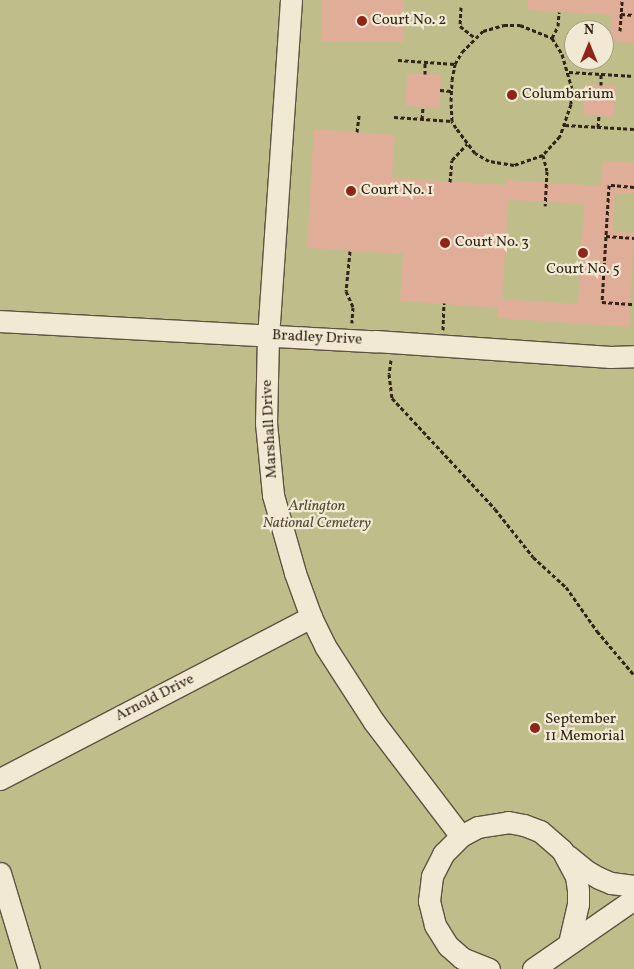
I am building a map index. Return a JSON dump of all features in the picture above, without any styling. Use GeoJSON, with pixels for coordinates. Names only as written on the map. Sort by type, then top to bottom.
{"type":"FeatureCollection","features":[{"type":"Feature","properties":{"kind":"lane","name":"Marshall Drive"},"geometry":{"type":"LineString","coordinates":[[291,0],[268,336],[266,423],[273,495],[295,573],[311,618],[350,689],[404,764],[460,836]]}},
{"type":"Feature","properties":{"kind":"lane","name":"Bradley Drive"},"geometry":{"type":"LineString","coordinates":[[0,321],[352,340],[610,357],[634,356]]}},
{"type":"Feature","properties":{"kind":"lane","name":"Arnold Drive"},"geometry":{"type":"LineString","coordinates":[[0,779],[311,618]]}},
{"type":"Feature","properties":{"kind":"lane"},"geometry":{"type":"LineString","coordinates":[[489,969],[462,958],[448,946],[440,936],[431,913],[430,888],[437,864],[451,844],[460,836],[478,827],[508,822],[524,825],[540,831],[585,870],[611,883],[634,886]]}},
{"type":"Feature","properties":{"kind":"lane"},"geometry":{"type":"LineString","coordinates":[[562,850],[570,862],[578,890],[578,904],[569,942]]}},
{"type":"Feature","properties":{"kind":"lane"},"geometry":{"type":"LineString","coordinates":[[0,873],[28,969]]}},
{"type":"Feature","properties":{"kind":"lane"},"geometry":{"type":"LineString","coordinates":[[533,969],[569,942],[634,899]]}},
{"type":"Feature","properties":{"kind":"lane"},"geometry":{"type":"LineString","coordinates":[[448,946],[459,969]]}},
{"type":"Feature","properties":{"kind":"path"},"geometry":{"type":"LineString","coordinates":[[620,31],[622,0]]}},
{"type":"Feature","properties":{"kind":"path"},"geometry":{"type":"LineString","coordinates":[[460,7],[460,26],[474,37]]}},
{"type":"Feature","properties":{"kind":"path"},"geometry":{"type":"LineString","coordinates":[[552,38],[558,26],[559,12]]}},
{"type":"Feature","properties":{"kind":"path"},"geometry":{"type":"LineString","coordinates":[[621,14],[634,15]]}},
{"type":"Feature","properties":{"kind":"path"},"geometry":{"type":"LineString","coordinates":[[504,25],[520,25],[552,38],[562,54],[569,72],[571,104],[560,136],[543,156],[526,162],[502,164],[489,161],[475,153],[452,120],[450,91],[455,64],[474,37],[483,31],[504,25]]}},
{"type":"Feature","properties":{"kind":"path"},"geometry":{"type":"LineString","coordinates":[[398,60],[455,64]]}},
{"type":"Feature","properties":{"kind":"path"},"geometry":{"type":"LineString","coordinates":[[425,62],[425,74]]}},
{"type":"Feature","properties":{"kind":"path"},"geometry":{"type":"LineString","coordinates":[[569,72],[634,76]]}},
{"type":"Feature","properties":{"kind":"path"},"geometry":{"type":"LineString","coordinates":[[600,85],[601,74]]}},
{"type":"Feature","properties":{"kind":"path"},"geometry":{"type":"LineString","coordinates":[[440,90],[450,91]]}},
{"type":"Feature","properties":{"kind":"path"},"geometry":{"type":"LineString","coordinates":[[422,119],[423,107]]}},
{"type":"Feature","properties":{"kind":"path"},"geometry":{"type":"LineString","coordinates":[[357,132],[359,115]]}},
{"type":"Feature","properties":{"kind":"path"},"geometry":{"type":"LineString","coordinates":[[598,127],[599,116]]}},
{"type":"Feature","properties":{"kind":"path"},"geometry":{"type":"LineString","coordinates":[[394,117],[452,120]]}},
{"type":"Feature","properties":{"kind":"path"},"geometry":{"type":"LineString","coordinates":[[565,125],[634,129]]}},
{"type":"Feature","properties":{"kind":"path"},"geometry":{"type":"LineString","coordinates":[[450,182],[452,160],[467,144]]}},
{"type":"Feature","properties":{"kind":"path"},"geometry":{"type":"LineString","coordinates":[[543,156],[547,171],[545,206]]}},
{"type":"Feature","properties":{"kind":"path"},"geometry":{"type":"LineString","coordinates":[[634,187],[609,185],[602,302],[634,304]]}},
{"type":"Feature","properties":{"kind":"path"},"geometry":{"type":"LineString","coordinates":[[606,236],[634,238]]}},
{"type":"Feature","properties":{"kind":"path"},"geometry":{"type":"LineString","coordinates":[[350,251],[346,291],[353,307],[352,340]]}},
{"type":"Feature","properties":{"kind":"path"},"geometry":{"type":"LineString","coordinates":[[443,346],[444,303]]}},
{"type":"Feature","properties":{"kind":"path"},"geometry":{"type":"LineString","coordinates":[[393,343],[390,374],[392,398],[495,509],[533,558],[566,586],[597,631],[634,675]]}},
{"type":"Feature","properties":{"kind":"green space","name":"Arlington National Cemetery"},"geometry":{"type":"Polygon","coordinates":[[[0,0],[634,0],[634,969],[0,969],[0,0]]]}},
{"type":"Feature","properties":{"kind":"building","name":"Court No. 2"},"geometry":{"type":"Polygon","coordinates":[[[322,0],[404,0],[404,42],[322,42],[322,0]]]}},
{"type":"Feature","properties":{"kind":"building"},"geometry":{"type":"Polygon","coordinates":[[[528,0],[634,0],[634,43],[614,41],[614,20],[612,20],[612,15],[528,10],[528,0]]]}},
{"type":"Feature","properties":{"kind":"building"},"geometry":{"type":"Polygon","coordinates":[[[407,73],[441,75],[439,108],[405,106],[407,73]]]}},
{"type":"Feature","properties":{"kind":"building"},"geometry":{"type":"Polygon","coordinates":[[[585,84],[616,86],[614,117],[583,115],[585,84]]]}},
{"type":"Feature","properties":{"kind":"building"},"geometry":{"type":"Polygon","coordinates":[[[314,129],[395,135],[392,178],[506,185],[506,180],[601,186],[603,161],[634,163],[634,194],[615,193],[613,231],[634,233],[629,327],[498,318],[498,308],[400,301],[403,254],[307,248],[314,129]],[[508,200],[502,299],[578,304],[584,204],[508,200]]]}},
{"type":"Feature","properties":{"kind":"place","name":"Court No. 2"},"geometry":{"type":"Point","coordinates":[362,21]}},
{"type":"Feature","properties":{"kind":"place","name":"Columbarium"},"geometry":{"type":"Point","coordinates":[512,95]}},
{"type":"Feature","properties":{"kind":"place","name":"Court No. 1"},"geometry":{"type":"Point","coordinates":[351,191]}},
{"type":"Feature","properties":{"kind":"place","name":"Court No. 3"},"geometry":{"type":"Point","coordinates":[445,243]}},
{"type":"Feature","properties":{"kind":"place","name":"Court No. 5"},"geometry":{"type":"Point","coordinates":[583,253]}},
{"type":"Feature","properties":{"kind":"place","name":"September 11 Memorial"},"geometry":{"type":"Point","coordinates":[535,728]}}]}
